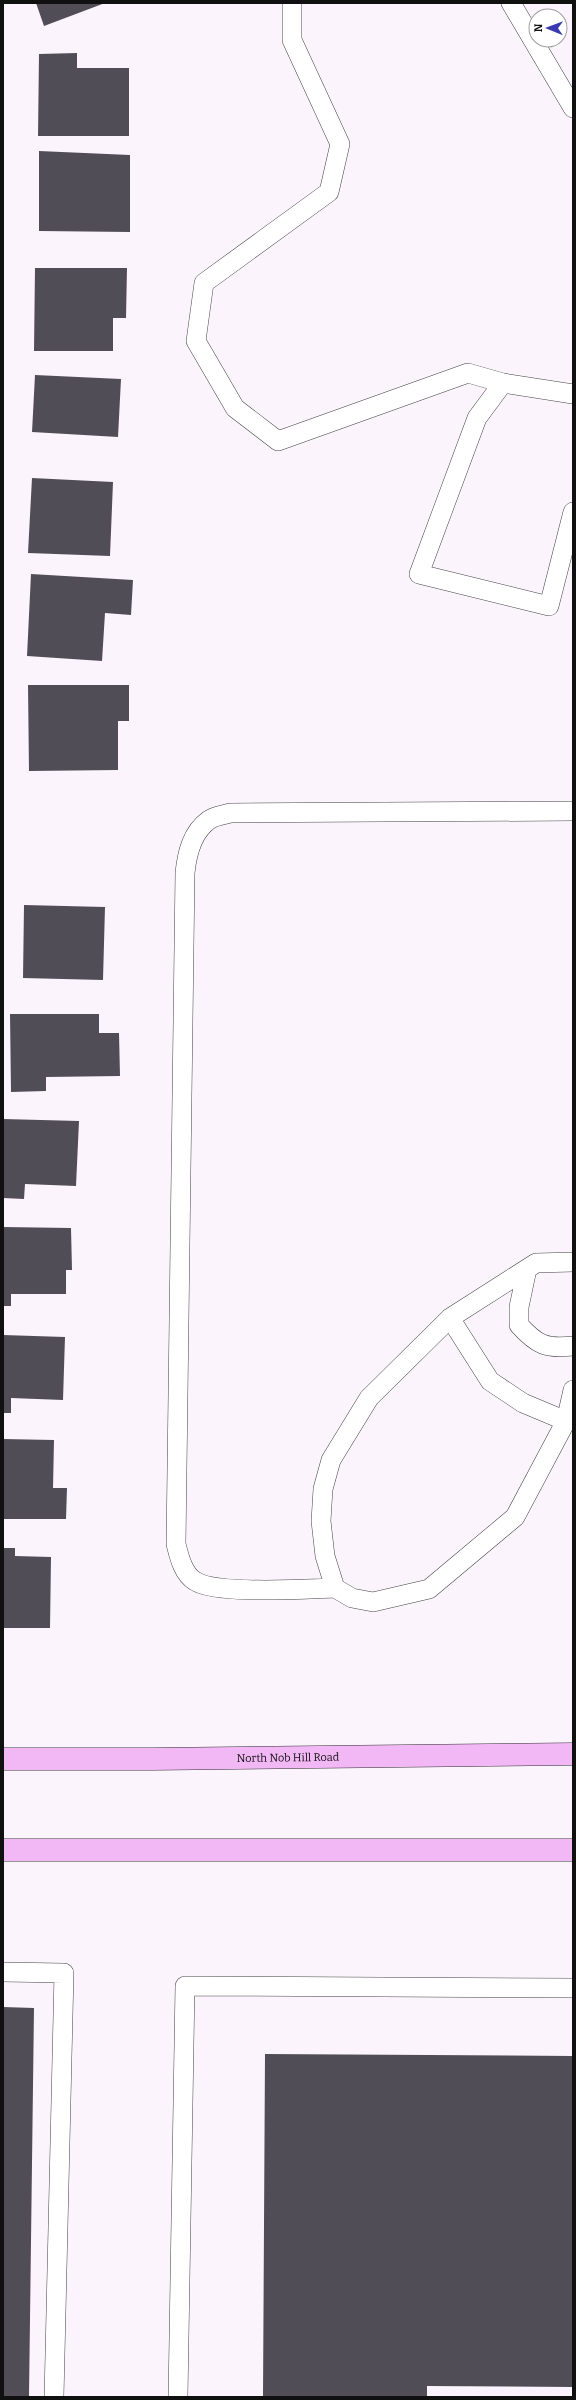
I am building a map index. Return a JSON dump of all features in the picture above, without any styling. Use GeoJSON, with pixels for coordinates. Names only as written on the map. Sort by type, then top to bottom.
{"type":"FeatureCollection","features":[{"type":"Feature","properties":{"kind":"main road","name":"North Nob Hill Road"},"geometry":{"type":"LineString","coordinates":[[3,1759],[153,1759],[573,1754]]}},
{"type":"Feature","properties":{"kind":"main road"},"geometry":{"type":"LineString","coordinates":[[3,1850],[573,1850]]}},
{"type":"Feature","properties":{"kind":"lane"},"geometry":{"type":"LineString","coordinates":[[292,3],[292,40],[340,144],[329,192],[204,283],[196,341],[235,408],[278,441],[468,373],[504,383],[573,394]]}},
{"type":"Feature","properties":{"kind":"lane"},"geometry":{"type":"LineString","coordinates":[[511,3],[573,108]]}},
{"type":"Feature","properties":{"kind":"lane"},"geometry":{"type":"LineString","coordinates":[[504,383],[477,418],[419,574],[549,606],[573,512]]}},
{"type":"Feature","properties":{"kind":"lane"},"geometry":{"type":"LineString","coordinates":[[573,811],[230,813],[210,819],[195,835],[187,851],[185,873],[176,1544],[185,1570],[195,1581],[213,1588],[271,1590],[335,1588],[352,1598],[373,1602],[429,1589],[515,1517],[566,1421],[573,1390]]}},
{"type":"Feature","properties":{"kind":"lane"},"geometry":{"type":"LineString","coordinates":[[335,1588],[325,1556],[321,1521],[323,1489],[331,1460],[369,1398],[450,1318],[536,1263],[573,1262]]}},
{"type":"Feature","properties":{"kind":"lane"},"geometry":{"type":"LineString","coordinates":[[527,1269],[519,1307],[519,1325],[532,1339],[548,1347],[573,1346]]}},
{"type":"Feature","properties":{"kind":"lane"},"geometry":{"type":"LineString","coordinates":[[450,1318],[490,1381],[522,1403],[566,1421]]}},
{"type":"Feature","properties":{"kind":"lane"},"geometry":{"type":"LineString","coordinates":[[3,1972],[64,1973],[54,2397]]}},
{"type":"Feature","properties":{"kind":"lane"},"geometry":{"type":"LineString","coordinates":[[178,2397],[185,1986],[573,1988]]}},
{"type":"Feature","properties":{"kind":"building"},"geometry":{"type":"Polygon","coordinates":[[[36,3],[105,3],[44,26],[36,3]]]}},
{"type":"Feature","properties":{"kind":"building"},"geometry":{"type":"Polygon","coordinates":[[[77,53],[77,68],[129,68],[129,136],[38,136],[39,54],[77,53]]]}},
{"type":"Feature","properties":{"kind":"building"},"geometry":{"type":"Polygon","coordinates":[[[39,151],[130,155],[130,232],[39,231],[39,151]]]}},
{"type":"Feature","properties":{"kind":"building"},"geometry":{"type":"Polygon","coordinates":[[[35,268],[127,268],[126,318],[113,318],[113,351],[34,351],[35,268]]]}},
{"type":"Feature","properties":{"kind":"building"},"geometry":{"type":"Polygon","coordinates":[[[35,375],[121,379],[118,437],[32,432],[35,375]]]}},
{"type":"Feature","properties":{"kind":"building"},"geometry":{"type":"Polygon","coordinates":[[[32,478],[113,482],[110,556],[28,553],[32,478]]]}},
{"type":"Feature","properties":{"kind":"building"},"geometry":{"type":"Polygon","coordinates":[[[31,574],[133,580],[131,615],[105,613],[102,661],[27,656],[31,574]]]}},
{"type":"Feature","properties":{"kind":"building"},"geometry":{"type":"Polygon","coordinates":[[[28,685],[129,685],[129,721],[118,721],[118,770],[29,771],[28,685]]]}},
{"type":"Feature","properties":{"kind":"building"},"geometry":{"type":"Polygon","coordinates":[[[24,905],[105,907],[103,980],[23,978],[24,905]]]}},
{"type":"Feature","properties":{"kind":"building"},"geometry":{"type":"Polygon","coordinates":[[[10,1014],[99,1014],[99,1033],[119,1033],[120,1076],[46,1077],[46,1091],[11,1092],[10,1014]]]}},
{"type":"Feature","properties":{"kind":"building"},"geometry":{"type":"Polygon","coordinates":[[[3,1119],[79,1121],[76,1186],[25,1184],[24,1199],[3,1198],[3,1119]]]}},
{"type":"Feature","properties":{"kind":"building"},"geometry":{"type":"Polygon","coordinates":[[[3,1227],[71,1228],[72,1270],[66,1270],[66,1294],[11,1294],[11,1306],[3,1306],[3,1227]]]}},
{"type":"Feature","properties":{"kind":"building"},"geometry":{"type":"Polygon","coordinates":[[[3,1335],[65,1337],[63,1400],[11,1398],[11,1413],[3,1413],[3,1335]]]}},
{"type":"Feature","properties":{"kind":"building"},"geometry":{"type":"Polygon","coordinates":[[[3,1439],[54,1440],[53,1488],[67,1488],[66,1519],[3,1519],[3,1439]]]}},
{"type":"Feature","properties":{"kind":"building"},"geometry":{"type":"Polygon","coordinates":[[[3,1548],[15,1548],[15,1556],[51,1557],[50,1628],[3,1628],[3,1548]]]}},
{"type":"Feature","properties":{"kind":"building"},"geometry":{"type":"Polygon","coordinates":[[[3,2007],[34,2008],[29,2397],[3,2397],[3,2007]]]}},
{"type":"Feature","properties":{"kind":"building"},"geometry":{"type":"Polygon","coordinates":[[[265,2054],[573,2056],[573,2387],[427,2386],[427,2397],[263,2397],[265,2054]]]}}]}
